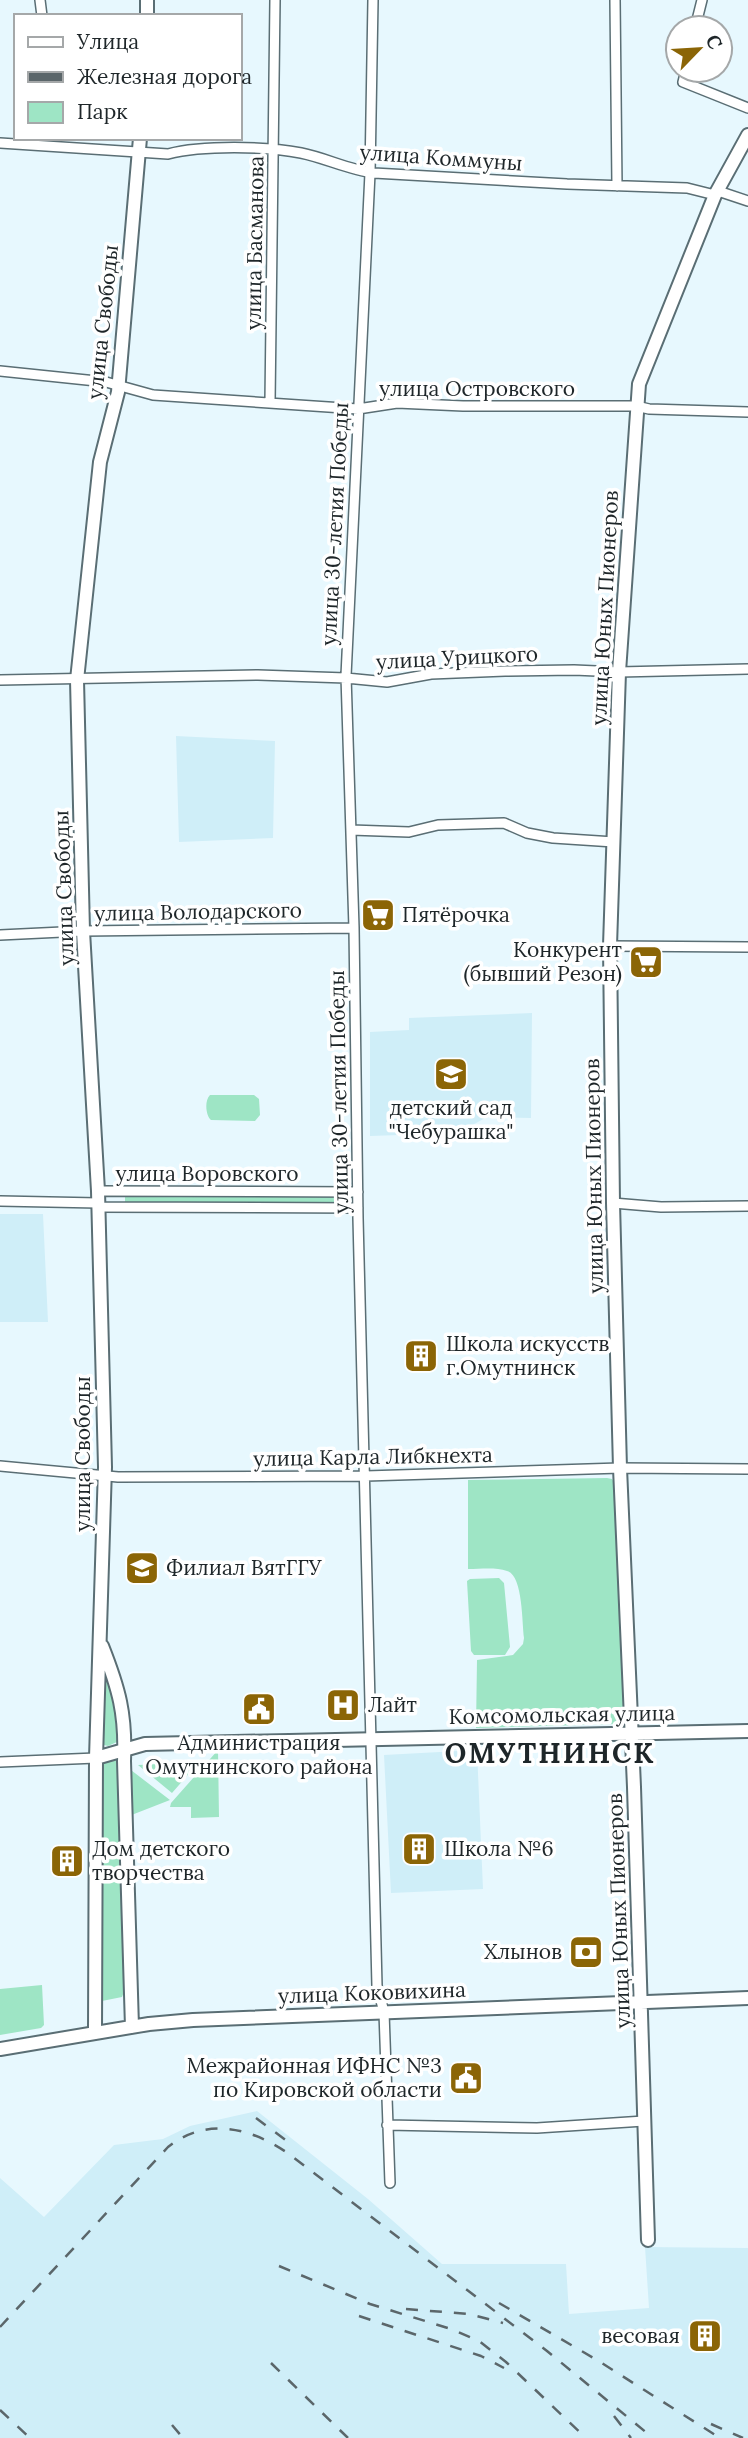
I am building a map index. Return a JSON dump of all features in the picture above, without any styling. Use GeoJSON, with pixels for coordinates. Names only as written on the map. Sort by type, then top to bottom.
{"type":"FeatureCollection","features":[{"type":"Feature","properties":{"kind":"main road","name":"улица Юных Пионеров"},"geometry":{"type":"LineString","coordinates":[[648,2240],[613,1203],[610,946],[619,672],[639,384],[716,193],[748,135]]}},
{"type":"Feature","properties":{"kind":"main road","name":"улица Свободы"},"geometry":{"type":"LineString","coordinates":[[95,2033],[96,1758],[105,1476],[98,1201],[83,932],[77,680],[100,462],[119,385],[140,145]]}},
{"type":"Feature","properties":{"kind":"main road","name":"улица Свободы"},"geometry":{"type":"LineString","coordinates":[[100,1641],[123,1712],[132,2027]]}},
{"type":"Feature","properties":{"kind":"main road","name":"Комсомольская улица"},"geometry":{"type":"LineString","coordinates":[[96,1758],[145,1744],[748,1731]]}},
{"type":"Feature","properties":{"kind":"main road","name":"улица Коковихина"},"geometry":{"type":"LineString","coordinates":[[0,2049],[132,2027],[193,2020],[748,1998]]}},
{"type":"Feature","properties":{"kind":"street","name":"улица Басманова"},"geometry":{"type":"LineString","coordinates":[[270,402],[275,0]]}},
{"type":"Feature","properties":{"kind":"street","name":"улица 30-летия Победы"},"geometry":{"type":"LineString","coordinates":[[373,0],[370,173],[346,678],[377,1986],[384,2012],[390,2183]]}},
{"type":"Feature","properties":{"kind":"street"},"geometry":{"type":"LineString","coordinates":[[615,0],[617,186]]}},
{"type":"Feature","properties":{"kind":"street"},"geometry":{"type":"LineString","coordinates":[[688,84],[748,108]]}},
{"type":"Feature","properties":{"kind":"street","name":"улица Коммуны"},"geometry":{"type":"LineString","coordinates":[[0,143],[44,141],[140,145],[168,154],[191,149],[275,151],[299,153],[370,173],[687,188],[748,201]]}},
{"type":"Feature","properties":{"kind":"street","name":"улица Островского"},"geometry":{"type":"LineString","coordinates":[[0,371],[119,385],[153,395],[358,409],[397,403],[463,406],[636,406],[649,409],[748,412]]}},
{"type":"Feature","properties":{"kind":"street","name":"улица Урицкого"},"geometry":{"type":"LineString","coordinates":[[0,680],[198,676],[346,678],[397,682],[438,674],[748,669]]}},
{"type":"Feature","properties":{"kind":"street"},"geometry":{"type":"LineString","coordinates":[[351,830],[409,832],[438,825],[505,823],[527,833],[553,838],[614,842]]}},
{"type":"Feature","properties":{"kind":"street","name":"улица Володарского"},"geometry":{"type":"LineString","coordinates":[[0,935],[354,928]]}},
{"type":"Feature","properties":{"kind":"street"},"geometry":{"type":"LineString","coordinates":[[610,946],[748,947]]}},
{"type":"Feature","properties":{"kind":"street","name":"улица Воровского"},"geometry":{"type":"LineString","coordinates":[[0,1201],[98,1201],[358,1192]]}},
{"type":"Feature","properties":{"kind":"street"},"geometry":{"type":"LineString","coordinates":[[98,1201],[358,1208]]}},
{"type":"Feature","properties":{"kind":"street"},"geometry":{"type":"LineString","coordinates":[[613,1203],[661,1207],[748,1206]]}},
{"type":"Feature","properties":{"kind":"street","name":"улица Карла Либкнехта"},"geometry":{"type":"LineString","coordinates":[[0,1466],[105,1476],[366,1476],[620,1468],[748,1469]]}},
{"type":"Feature","properties":{"kind":"street","name":"Комсомольская улица"},"geometry":{"type":"LineString","coordinates":[[0,1762],[96,1758]]}},
{"type":"Feature","properties":{"kind":"street"},"geometry":{"type":"LineString","coordinates":[[387,2125],[537,2128],[644,2121]]}},
{"type":"Feature","properties":{"kind":"shaded area"},"geometry":{"type":"Polygon","coordinates":[[[176,736],[275,741],[273,838],[179,842],[176,736]]]}},
{"type":"Feature","properties":{"kind":"shaded area","name":"детский сад \"Чебурашка\""},"geometry":{"type":"Polygon","coordinates":[[[532,1013],[531,1118],[487,1117],[458,1133],[370,1136],[370,1032],[409,1030],[409,1018],[532,1013]]]}},
{"type":"Feature","properties":{"kind":"shaded area"},"geometry":{"type":"Polygon","coordinates":[[[0,1214],[43,1214],[48,1322],[0,1322],[0,1214]]]}},
{"type":"Feature","properties":{"kind":"shaded area"},"geometry":{"type":"Polygon","coordinates":[[[477,1750],[483,1889],[391,1893],[384,1755],[477,1750]]]}},
{"type":"Feature","properties":{"kind":"shaded area"},"geometry":{"type":"Polygon","coordinates":[[[257,2111],[368,2199],[442,2264],[566,2264],[569,2314],[649,2308],[645,2247],[748,2248],[748,2438],[0,2438],[0,2178],[44,2217],[114,2145],[163,2139],[190,2126],[257,2111]]]}},
{"type":"Feature","properties":{"kind":"green space"},"geometry":{"type":"Polygon","coordinates":[[[210,1095],[254,1095],[259,1099],[260,1115],[255,1121],[211,1120],[206,1108],[210,1095]]]}},
{"type":"Feature","properties":{"kind":"green space"},"geometry":{"type":"Polygon","coordinates":[[[125,1196],[337,1196],[337,1205],[125,1204],[125,1196]]]}},
{"type":"Feature","properties":{"kind":"green space"},"geometry":{"type":"Polygon","coordinates":[[[612,1479],[616,1486],[624,1715],[617,1724],[476,1728],[477,1660],[513,1655],[523,1644],[524,1638],[519,1590],[512,1574],[498,1569],[468,1569],[468,1480],[612,1479]]]}},
{"type":"Feature","properties":{"kind":"green space"},"geometry":{"type":"Polygon","coordinates":[[[499,1578],[504,1583],[510,1647],[505,1655],[474,1655],[471,1651],[467,1581],[499,1578]]]}},
{"type":"Feature","properties":{"kind":"green space"},"geometry":{"type":"Polygon","coordinates":[[[104,1679],[118,1716],[119,1741],[108,1746],[100,1744],[104,1679]]]}},
{"type":"Feature","properties":{"kind":"green space"},"geometry":{"type":"Polygon","coordinates":[[[218,1750],[219,1817],[191,1818],[191,1807],[170,1807],[171,1803],[218,1750]]]}},
{"type":"Feature","properties":{"kind":"green space"},"geometry":{"type":"Polygon","coordinates":[[[102,1761],[120,1762],[126,1987],[122,1997],[102,2001],[102,1761]]]}},
{"type":"Feature","properties":{"kind":"green space"},"geometry":{"type":"Polygon","coordinates":[[[199,1762],[172,1793],[138,1765],[199,1762]]]}},
{"type":"Feature","properties":{"kind":"green space"},"geometry":{"type":"Polygon","coordinates":[[[127,1767],[170,1800],[129,1816],[127,1767]]]}},
{"type":"Feature","properties":{"kind":"green space"},"geometry":{"type":"Polygon","coordinates":[[[42,1985],[44,2025],[41,2028],[0,2035],[0,1989],[42,1985]]]}},
{"type":"Feature","properties":{"kind":"railway"},"geometry":{"type":"LineString","coordinates":[[256,2118],[291,2144]]}},
{"type":"Feature","properties":{"kind":"railway"},"geometry":{"type":"LineString","coordinates":[[0,2327],[168,2147],[198,2131],[229,2129],[260,2138],[289,2154],[547,2351],[653,2438]]}},
{"type":"Feature","properties":{"kind":"railway"},"geometry":{"type":"LineString","coordinates":[[279,2266],[370,2304],[451,2329],[479,2341],[506,2362],[586,2438]]}},
{"type":"Feature","properties":{"kind":"railway"},"geometry":{"type":"LineString","coordinates":[[499,2303],[597,2360],[720,2438]]}},
{"type":"Feature","properties":{"kind":"railway"},"geometry":{"type":"LineString","coordinates":[[406,2309],[469,2314],[503,2323]]}},
{"type":"Feature","properties":{"kind":"railway"},"geometry":{"type":"LineString","coordinates":[[359,2316],[481,2356],[504,2368]]}},
{"type":"Feature","properties":{"kind":"railway"},"geometry":{"type":"LineString","coordinates":[[271,2363],[348,2438]]}},
{"type":"Feature","properties":{"kind":"railway"},"geometry":{"type":"LineString","coordinates":[[0,2410],[30,2438]]}},
{"type":"Feature","properties":{"kind":"railway"},"geometry":{"type":"LineString","coordinates":[[614,2416],[631,2438]]}},
{"type":"Feature","properties":{"kind":"railway"},"geometry":{"type":"LineString","coordinates":[[711,2424],[743,2438]]}},
{"type":"Feature","properties":{"kind":"railway"},"geometry":{"type":"LineString","coordinates":[[172,2425],[183,2438]]}},
{"type":"Feature","properties":{"kind":"place","name":"Пятёрочка"},"geometry":{"type":"Point","coordinates":[378,915]}},
{"type":"Feature","properties":{"kind":"place","name":"Конкурент (бывший Резон)"},"geometry":{"type":"Point","coordinates":[646,962]}},
{"type":"Feature","properties":{"kind":"place","name":"детский сад \"Чебурашка\""},"geometry":{"type":"Point","coordinates":[451,1074]}},
{"type":"Feature","properties":{"kind":"place","name":"Школа искусств г.Омутнинск"},"geometry":{"type":"Point","coordinates":[421,1356]}},
{"type":"Feature","properties":{"kind":"place","name":"Филиал ВятГГУ"},"geometry":{"type":"Point","coordinates":[142,1568]}},
{"type":"Feature","properties":{"kind":"place","name":"Лайт"},"geometry":{"type":"Point","coordinates":[343,1705]}},
{"type":"Feature","properties":{"kind":"place","name":"Администрация Омутнинского района"},"geometry":{"type":"Point","coordinates":[259,1709]}},
{"type":"Feature","properties":{"kind":"place","name":"Школа №6"},"geometry":{"type":"Point","coordinates":[419,1849]}},
{"type":"Feature","properties":{"kind":"place","name":"Дом детского творчества"},"geometry":{"type":"Point","coordinates":[67,1861]}},
{"type":"Feature","properties":{"kind":"place","name":"Хлынов"},"geometry":{"type":"Point","coordinates":[586,1952]}},
{"type":"Feature","properties":{"kind":"place","name":"Межрайонная ИФНС №3 по Кировской области"},"geometry":{"type":"Point","coordinates":[466,2078]}},
{"type":"Feature","properties":{"kind":"place","name":"весовая"},"geometry":{"type":"Point","coordinates":[705,2336]}},
{"type":"Feature","properties":{"kind":"district","name":"ОМУТНИНСК"},"geometry":{"type":"Point","coordinates":[550,1753]}}]}
